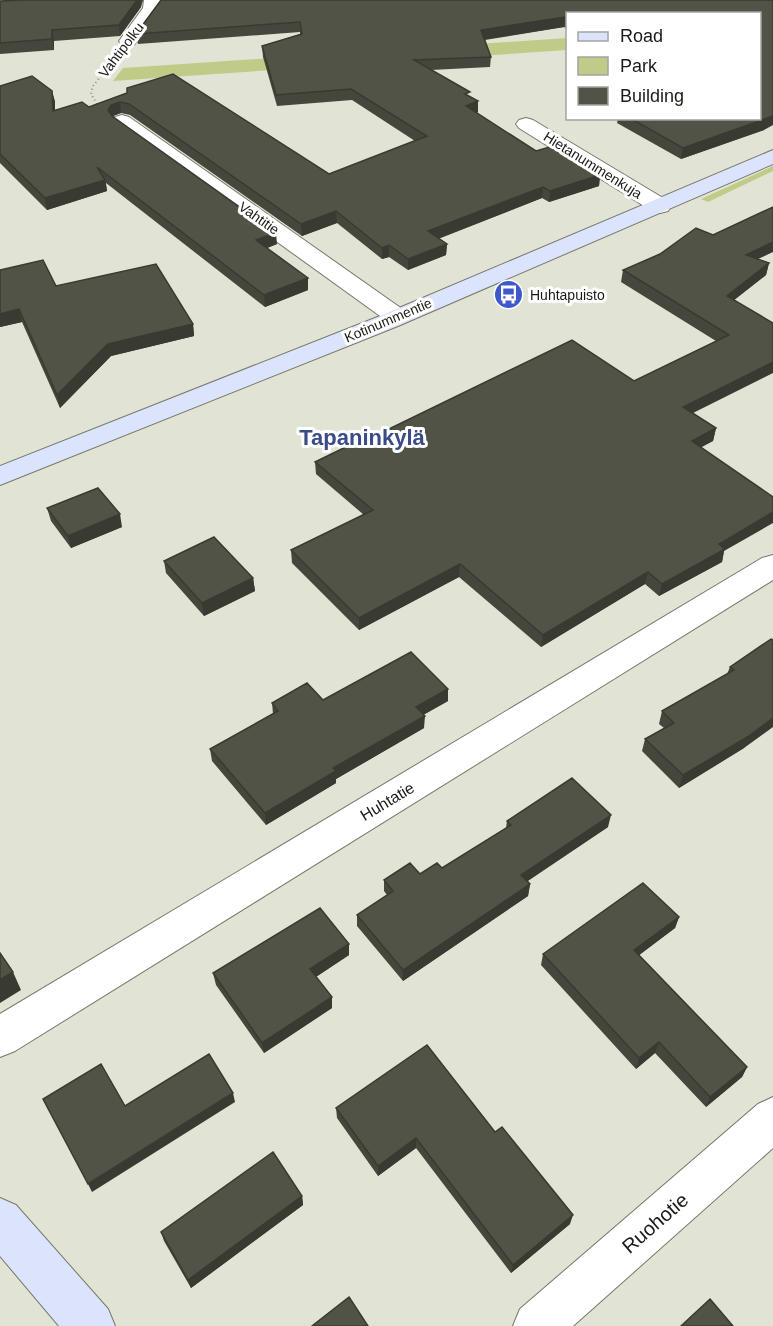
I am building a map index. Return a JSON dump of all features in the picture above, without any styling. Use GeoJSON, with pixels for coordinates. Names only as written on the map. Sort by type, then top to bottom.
{"type":"FeatureCollection","features":[{"type":"Feature","properties":{"kind":"main road","name":"Kotinummentie"},"geometry":{"type":"LineString","coordinates":[[0,476],[396,316],[660,206],[773,156]]}},
{"type":"Feature","properties":{"kind":"main road"},"geometry":{"type":"LineString","coordinates":[[0,1221],[91,1326]]}},
{"type":"Feature","properties":{"kind":"street","name":"Vahtipolku"},"geometry":{"type":"LineString","coordinates":[[128,41],[152,8],[153,0]]}},
{"type":"Feature","properties":{"kind":"street","name":"Vahtitie"},"geometry":{"type":"LineString","coordinates":[[122,121],[396,316]]}},
{"type":"Feature","properties":{"kind":"street","name":"Hietanummenkuja"},"geometry":{"type":"LineString","coordinates":[[526,124],[660,206]]}},
{"type":"Feature","properties":{"kind":"street","name":"Huhtatie"},"geometry":{"type":"LineString","coordinates":[[0,1036],[773,566]]}},
{"type":"Feature","properties":{"kind":"street","name":"Ruohotie"},"geometry":{"type":"LineString","coordinates":[[537,1326],[773,1119]]}},
{"type":"Feature","properties":{"kind":"path","name":"Vahtipolku"},"geometry":{"type":"LineString","coordinates":[[122,121],[97,104],[91,94],[93,86],[128,41]]}},
{"type":"Feature","properties":{"kind":"green space"},"geometry":{"type":"Polygon","coordinates":[[[566,38],[566,50],[113,81],[123,68],[566,38]]]}},
{"type":"Feature","properties":{"kind":"green space"},"geometry":{"type":"Polygon","coordinates":[[[773,166],[773,171],[708,202],[701,199],[773,166]]]}},
{"type":"Feature","properties":{"kind":"building"},"geometry":{"type":"Polygon","coordinates":[[[137,0],[119,25],[52,30],[52,39],[0,43],[0,1],[137,0]]]}},
{"type":"Feature","properties":{"kind":"building"},"geometry":{"type":"Polygon","coordinates":[[[161,0],[773,0],[773,116],[683,148],[634,120],[761,120],[761,12],[566,12],[566,18],[481,30],[491,57],[414,60],[470,92],[465,94],[478,101],[466,106],[536,151],[553,146],[600,175],[550,191],[543,187],[428,231],[447,244],[408,259],[389,245],[382,248],[336,211],[301,224],[129,104],[120,102],[111,105],[108,110],[112,116],[276,233],[256,240],[308,278],[264,295],[97,167],[105,180],[45,198],[0,154],[0,86],[32,76],[52,91],[53,111],[82,102],[89,107],[127,93],[127,88],[173,74],[329,174],[427,136],[351,89],[276,95],[262,46],[302,34],[300,22],[136,34],[161,0]]]}},
{"type":"Feature","properties":{"kind":"building"},"geometry":{"type":"Polygon","coordinates":[[[773,207],[773,242],[746,255],[769,263],[727,296],[773,323],[773,362],[683,407],[716,428],[692,441],[773,497],[773,512],[719,544],[725,549],[662,584],[648,572],[543,635],[460,564],[359,618],[291,550],[373,510],[315,462],[350,445],[352,447],[572,340],[634,381],[729,335],[623,270],[660,254],[696,228],[713,235],[773,207]]]}},
{"type":"Feature","properties":{"kind":"building"},"geometry":{"type":"Polygon","coordinates":[[[43,260],[56,286],[156,264],[193,324],[108,344],[57,395],[19,309],[0,314],[0,270],[43,260]]]}},
{"type":"Feature","properties":{"kind":"building"},"geometry":{"type":"Polygon","coordinates":[[[98,488],[120,514],[68,536],[47,508],[98,488]]]}},
{"type":"Feature","properties":{"kind":"building"},"geometry":{"type":"Polygon","coordinates":[[[214,537],[253,578],[202,603],[164,561],[214,537]]]}},
{"type":"Feature","properties":{"kind":"building"},"geometry":{"type":"Polygon","coordinates":[[[771,639],[773,640],[773,718],[749,736],[683,775],[645,739],[674,723],[662,711],[734,670],[730,667],[771,639]]]}},
{"type":"Feature","properties":{"kind":"building"},"geometry":{"type":"Polygon","coordinates":[[[411,652],[448,689],[416,707],[425,716],[333,768],[336,771],[265,813],[210,749],[278,711],[272,703],[307,683],[323,700],[411,652]]]}},
{"type":"Feature","properties":{"kind":"building"},"geometry":{"type":"Polygon","coordinates":[[[572,778],[611,815],[521,875],[530,884],[403,970],[357,915],[393,891],[384,880],[410,863],[420,874],[437,863],[442,868],[511,825],[507,821],[572,778]]]}},
{"type":"Feature","properties":{"kind":"building"},"geometry":{"type":"Polygon","coordinates":[[[643,883],[679,917],[634,950],[747,1067],[710,1097],[659,1042],[639,1058],[543,954],[643,883]]]}},
{"type":"Feature","properties":{"kind":"building"},"geometry":{"type":"Polygon","coordinates":[[[320,908],[349,944],[310,969],[332,997],[262,1043],[213,973],[320,908]]]}},
{"type":"Feature","properties":{"kind":"building"},"geometry":{"type":"Polygon","coordinates":[[[0,953],[13,972],[0,980],[0,953]]]}},
{"type":"Feature","properties":{"kind":"building"},"geometry":{"type":"Polygon","coordinates":[[[427,1045],[495,1132],[502,1127],[573,1215],[513,1265],[416,1138],[378,1166],[336,1108],[427,1045]]]}},
{"type":"Feature","properties":{"kind":"building"},"geometry":{"type":"Polygon","coordinates":[[[209,1054],[233,1093],[88,1184],[43,1099],[101,1064],[125,1106],[209,1054]]]}},
{"type":"Feature","properties":{"kind":"building"},"geometry":{"type":"Polygon","coordinates":[[[273,1152],[302,1196],[188,1280],[161,1232],[273,1152]]]}},
{"type":"Feature","properties":{"kind":"building"},"geometry":{"type":"Polygon","coordinates":[[[349,1297],[368,1326],[312,1326],[349,1297]]]}},
{"type":"Feature","properties":{"kind":"building"},"geometry":{"type":"Polygon","coordinates":[[[710,1299],[733,1326],[681,1326],[710,1299]]]}},
{"type":"Feature","properties":{"kind":"place","name":"Huhtapuisto"},"geometry":{"type":"Point","coordinates":[509,295]}},
{"type":"Feature","properties":{"kind":"district","name":"Tapaninkylä"},"geometry":{"type":"Point","coordinates":[362,437]}}]}
